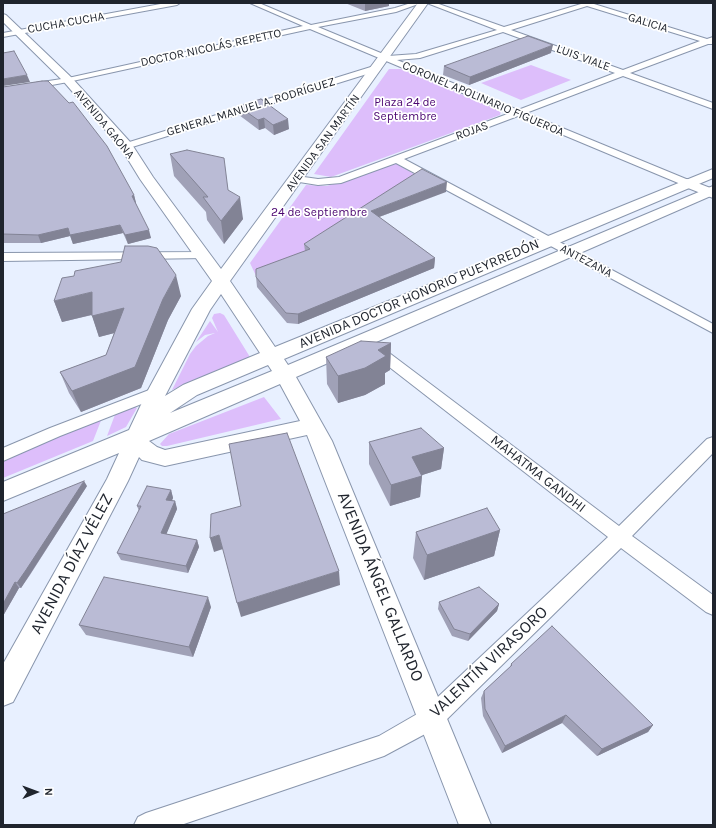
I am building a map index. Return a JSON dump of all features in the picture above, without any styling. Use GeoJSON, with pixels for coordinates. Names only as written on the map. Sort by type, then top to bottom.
{"type":"FeatureCollection","features":[{"type":"Feature","properties":{"kind":"main road","name":"AVENIDA SAN MARTÍN"},"geometry":{"type":"LineString","coordinates":[[221,281],[297,179],[423,3]]}},
{"type":"Feature","properties":{"kind":"main road","name":"AVENIDA GAONA"},"geometry":{"type":"LineString","coordinates":[[3,17],[68,80],[126,146],[147,179],[221,281],[272,356]]}},
{"type":"Feature","properties":{"kind":"main road","name":"AVENIDA DOCTOR HONORIO PUEYRREDÓN"},"geometry":{"type":"LineString","coordinates":[[137,435],[150,419],[164,407],[190,390],[713,173]]}},
{"type":"Feature","properties":{"kind":"main road","name":"AVENIDA DOCTOR HONORIO PUEYRREDÓN"},"geometry":{"type":"LineString","coordinates":[[3,492],[285,374],[568,252],[712,192]]}},
{"type":"Feature","properties":{"kind":"main road"},"geometry":{"type":"LineString","coordinates":[[202,256],[232,253],[250,243]]}},
{"type":"Feature","properties":{"kind":"main road"},"geometry":{"type":"LineString","coordinates":[[221,281],[201,310],[158,392],[137,435],[139,444],[150,454],[165,458],[313,426]]}},
{"type":"Feature","properties":{"kind":"main road","name":"AVENIDA ÁNGEL GALLARDO"},"geometry":{"type":"LineString","coordinates":[[272,356],[285,374],[313,426],[475,825]]}},
{"type":"Feature","properties":{"kind":"main road","name":"AVENIDA DÍAZ VÉLEZ"},"geometry":{"type":"LineString","coordinates":[[3,692],[117,481],[137,435]]}},
{"type":"Feature","properties":{"kind":"street","name":"CUCHA CUCHA"},"geometry":{"type":"LineString","coordinates":[[3,35],[177,3]]}},
{"type":"Feature","properties":{"kind":"street","name":"CORONEL APOLINARIO FIGUEROA"},"geometry":{"type":"LineString","coordinates":[[253,3],[310,27],[381,63],[518,114],[712,192]]}},
{"type":"Feature","properties":{"kind":"street","name":"DOCTOR NICOLÁS REPETTO"},"geometry":{"type":"LineString","coordinates":[[3,91],[68,80],[310,27],[396,10],[418,3]]}},
{"type":"Feature","properties":{"kind":"street","name":"LUIS VIALE"},"geometry":{"type":"LineString","coordinates":[[430,3],[713,106]]}},
{"type":"Feature","properties":{"kind":"street","name":"GENERAL MANUEL A. RODRÍGUEZ"},"geometry":{"type":"LineString","coordinates":[[126,146],[381,63],[417,56],[587,4]]}},
{"type":"Feature","properties":{"kind":"street","name":"GALICIA"},"geometry":{"type":"LineString","coordinates":[[587,4],[711,41]]}},
{"type":"Feature","properties":{"kind":"street","name":"ROJAS"},"geometry":{"type":"LineString","coordinates":[[297,179],[318,182],[341,180],[711,41]]}},
{"type":"Feature","properties":{"kind":"street","name":"ANTEZANA"},"geometry":{"type":"LineString","coordinates":[[396,159],[713,329]]}},
{"type":"Feature","properties":{"kind":"street"},"geometry":{"type":"LineString","coordinates":[[3,257],[202,256]]}},
{"type":"Feature","properties":{"kind":"street","name":"MAHATMA GANDHI"},"geometry":{"type":"LineString","coordinates":[[364,340],[620,537],[713,606]]}},
{"type":"Feature","properties":{"kind":"street"},"geometry":{"type":"LineString","coordinates":[[3,455],[55,432],[158,392]]}},
{"type":"Feature","properties":{"kind":"street","name":"VALENTÍN VIRASORO"},"geometry":{"type":"LineString","coordinates":[[146,825],[384,745],[432,718],[620,537],[713,443]]}},
{"type":"Feature","properties":{"kind":"green space"},"geometry":{"type":"Polygon","coordinates":[[[531,65],[571,80],[521,100],[481,83],[531,65]]]}},
{"type":"Feature","properties":{"kind":"green space","name":"Plaza 24 de Septiembre"},"geometry":{"type":"Polygon","coordinates":[[[389,69],[401,69],[501,111],[500,115],[331,177],[314,174],[389,69]]]}},
{"type":"Feature","properties":{"kind":"green space","name":"24 de Septiembre"},"geometry":{"type":"Polygon","coordinates":[[[395,163],[421,178],[305,253],[257,278],[250,263],[306,185],[327,186],[395,163]]]}},
{"type":"Feature","properties":{"kind":"green space"},"geometry":{"type":"Polygon","coordinates":[[[220,313],[224,315],[250,357],[172,390],[190,354],[196,346],[208,336],[215,333],[205,335],[196,342],[210,321],[218,332],[212,318],[214,314],[220,313]]]}},
{"type":"Feature","properties":{"kind":"green space"},"geometry":{"type":"Polygon","coordinates":[[[264,397],[281,419],[167,446],[162,446],[160,444],[169,434],[264,397]]]}},
{"type":"Feature","properties":{"kind":"green space"},"geometry":{"type":"Polygon","coordinates":[[[134,406],[137,408],[126,427],[107,436],[116,412],[134,406]]]}},
{"type":"Feature","properties":{"kind":"green space"},"geometry":{"type":"Polygon","coordinates":[[[102,418],[93,441],[3,478],[3,459],[102,418]]]}},
{"type":"Feature","properties":{"kind":"building"},"geometry":{"type":"Polygon","coordinates":[[[528,36],[553,45],[470,77],[444,66],[528,36]]]}},
{"type":"Feature","properties":{"kind":"building"},"geometry":{"type":"Polygon","coordinates":[[[14,51],[27,75],[3,79],[3,53],[14,51]]]}},
{"type":"Feature","properties":{"kind":"building"},"geometry":{"type":"Polygon","coordinates":[[[48,81],[69,103],[73,102],[107,146],[134,195],[132,196],[149,230],[125,235],[120,225],[70,235],[68,228],[38,235],[3,234],[3,87],[48,81]]]}},
{"type":"Feature","properties":{"kind":"building"},"geometry":{"type":"Polygon","coordinates":[[[261,99],[288,119],[273,125],[264,118],[258,120],[238,106],[261,99]]]}},
{"type":"Feature","properties":{"kind":"building"},"geometry":{"type":"Polygon","coordinates":[[[187,150],[224,158],[228,190],[240,197],[221,221],[203,197],[208,197],[170,154],[187,150]]]}},
{"type":"Feature","properties":{"kind":"building"},"geometry":{"type":"Polygon","coordinates":[[[422,169],[447,182],[371,211],[435,258],[298,314],[286,313],[256,277],[256,269],[310,249],[304,244],[422,169]]]}},
{"type":"Feature","properties":{"kind":"building"},"geometry":{"type":"Polygon","coordinates":[[[125,246],[148,246],[157,248],[176,275],[163,299],[135,367],[72,391],[60,372],[106,355],[124,308],[92,316],[92,292],[54,301],[62,278],[74,276],[75,271],[121,262],[125,246]]]}},
{"type":"Feature","properties":{"kind":"building"},"geometry":{"type":"Polygon","coordinates":[[[361,341],[391,343],[378,350],[386,356],[365,368],[338,376],[326,357],[361,341]]]}},
{"type":"Feature","properties":{"kind":"building"},"geometry":{"type":"Polygon","coordinates":[[[421,428],[444,448],[412,457],[422,476],[391,485],[369,442],[421,428]]]}},
{"type":"Feature","properties":{"kind":"building"},"geometry":{"type":"Polygon","coordinates":[[[287,433],[339,571],[237,603],[219,535],[210,538],[211,514],[241,506],[229,444],[287,433]]]}},
{"type":"Feature","properties":{"kind":"building"},"geometry":{"type":"Polygon","coordinates":[[[84,481],[26,570],[17,583],[15,582],[3,604],[3,514],[84,481]]]}},
{"type":"Feature","properties":{"kind":"building"},"geometry":{"type":"Polygon","coordinates":[[[147,486],[171,490],[166,500],[175,501],[161,533],[197,540],[186,566],[117,553],[141,506],[137,506],[147,486]]]}},
{"type":"Feature","properties":{"kind":"building"},"geometry":{"type":"Polygon","coordinates":[[[487,508],[500,530],[427,555],[416,532],[487,508]]]}},
{"type":"Feature","properties":{"kind":"building"},"geometry":{"type":"Polygon","coordinates":[[[104,577],[208,597],[189,647],[79,625],[104,577]]]}},
{"type":"Feature","properties":{"kind":"building"},"geometry":{"type":"Polygon","coordinates":[[[479,587],[499,604],[470,634],[454,629],[439,602],[479,587]]]}},
{"type":"Feature","properties":{"kind":"building"},"geometry":{"type":"Polygon","coordinates":[[[552,626],[653,725],[602,749],[566,715],[505,746],[485,709],[484,691],[552,626]]]}}]}
